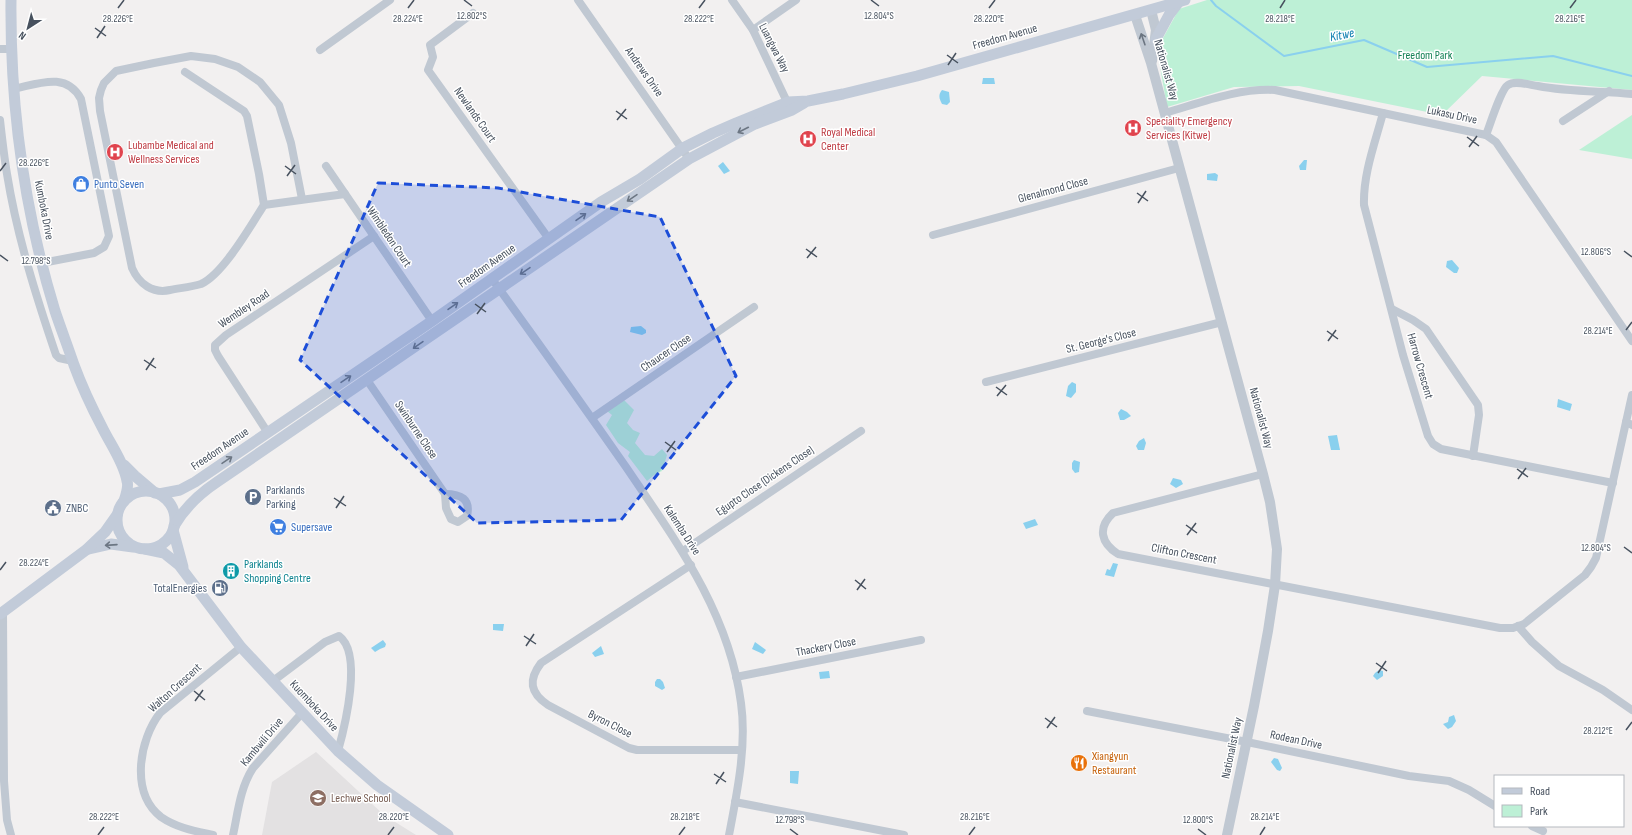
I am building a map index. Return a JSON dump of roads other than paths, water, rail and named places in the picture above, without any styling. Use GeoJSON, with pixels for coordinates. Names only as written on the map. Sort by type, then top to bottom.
{"type":"FeatureCollection","features":[{"type":"Feature","properties":{"kind":"main road","name":"Kumboka Drive"},"geometry":{"type":"LineString","coordinates":[[10,0],[5,49],[13,89],[27,198],[51,295],[73,361],[98,420],[128,481],[124,501]]}},
{"type":"Feature","properties":{"kind":"main road","name":"Freedom Avenue"},"geometry":{"type":"LineString","coordinates":[[157,494],[174,492],[195,482],[432,321],[601,202],[640,179],[683,148],[736,122],[808,101],[917,76],[1181,2]]}},
{"type":"Feature","properties":{"kind":"main road"},"geometry":{"type":"LineString","coordinates":[[1156,39],[1169,14],[1181,2]]}},
{"type":"Feature","properties":{"kind":"main road","name":"Freedom Avenue"},"geometry":{"type":"LineString","coordinates":[[174,528],[186,508],[201,493],[368,380],[499,288],[689,159],[790,106]]}},
{"type":"Feature","properties":{"kind":"main road"},"geometry":{"type":"LineString","coordinates":[[295,428],[325,394]]}},
{"type":"Feature","properties":{"kind":"main road","name":"Kumboka Drive"},"geometry":{"type":"LineString","coordinates":[[118,458],[135,476],[157,494]]}},
{"type":"Feature","properties":{"kind":"main road"},"geometry":{"type":"LineString","coordinates":[[2,613],[86,550],[105,532],[117,515],[124,501],[138,492],[147,491],[157,494],[169,503],[175,518],[174,528],[180,561],[185,571]]}},
{"type":"Feature","properties":{"kind":"main road"},"geometry":{"type":"LineString","coordinates":[[117,515],[119,531],[129,543],[140,548],[154,548],[162,544],[169,538],[174,528]]}},
{"type":"Feature","properties":{"kind":"main road"},"geometry":{"type":"LineString","coordinates":[[86,550],[111,544],[140,548],[164,554],[172,558],[185,571]]}},
{"type":"Feature","properties":{"kind":"main road","name":"Kuomboka Drive"},"geometry":{"type":"LineString","coordinates":[[185,571],[211,608],[241,646],[338,750],[377,785],[448,835]]}},
{"type":"Feature","properties":{"kind":"street"},"geometry":{"type":"LineString","coordinates":[[320,50],[390,0]]}},
{"type":"Feature","properties":{"kind":"street","name":"Andrews Drive"},"geometry":{"type":"LineString","coordinates":[[578,0],[683,148],[689,159]]}},
{"type":"Feature","properties":{"kind":"street","name":"Luangwa Way"},"geometry":{"type":"LineString","coordinates":[[732,0],[753,30],[790,106]]}},
{"type":"Feature","properties":{"kind":"street"},"geometry":{"type":"LineString","coordinates":[[753,30],[796,0]]}},
{"type":"Feature","properties":{"kind":"street"},"geometry":{"type":"LineString","coordinates":[[1151,10],[1156,26],[1156,39],[1151,63]]}},
{"type":"Feature","properties":{"kind":"street","name":"Newlands Court"},"geometry":{"type":"LineString","coordinates":[[473,13],[430,44],[433,57],[428,70],[549,239]]}},
{"type":"Feature","properties":{"kind":"street","name":"Nationalist Way"},"geometry":{"type":"LineString","coordinates":[[1135,15],[1151,63],[1263,474],[1270,502],[1276,550],[1275,585],[1268,631],[1247,742],[1227,835]]}},
{"type":"Feature","properties":{"kind":"street"},"geometry":{"type":"LineString","coordinates":[[185,72],[244,111],[247,116],[264,206],[227,260],[208,280],[200,284],[164,292],[152,289],[142,283],[135,276],[132,268],[100,111],[99,98],[104,83],[116,72],[191,56],[215,59],[238,67],[260,82],[279,105],[291,143],[302,199]]}},
{"type":"Feature","properties":{"kind":"street"},"geometry":{"type":"LineString","coordinates":[[13,89],[54,81],[65,83],[77,91],[81,99],[109,236],[104,247],[94,253],[42,263]]}},
{"type":"Feature","properties":{"kind":"street"},"geometry":{"type":"LineString","coordinates":[[1486,135],[1501,95],[1506,86],[1510,83],[1547,88],[1632,94]]}},
{"type":"Feature","properties":{"kind":"street","name":"Lukasu Drive"},"geometry":{"type":"LineString","coordinates":[[1164,113],[1237,93],[1267,90],[1486,135],[1496,142],[1632,341]]}},
{"type":"Feature","properties":{"kind":"street"},"geometry":{"type":"LineString","coordinates":[[1564,121],[1609,92]]}},
{"type":"Feature","properties":{"kind":"street","name":"Harrow Crescent"},"geometry":{"type":"LineString","coordinates":[[1383,113],[1366,178],[1364,205],[1403,355],[1428,436],[1433,444],[1441,449],[1613,484]]}},
{"type":"Feature","properties":{"kind":"street"},"geometry":{"type":"LineString","coordinates":[[0,120],[7,175],[21,238],[38,300],[56,355],[59,358],[73,361]]}},
{"type":"Feature","properties":{"kind":"street","name":"Wimbledon Court"},"geometry":{"type":"LineString","coordinates":[[326,166],[432,321]]}},
{"type":"Feature","properties":{"kind":"street","name":"Glenalmond Close"},"geometry":{"type":"LineString","coordinates":[[933,235],[1179,168]]}},
{"type":"Feature","properties":{"kind":"street"},"geometry":{"type":"LineString","coordinates":[[264,206],[302,199],[345,194]]}},
{"type":"Feature","properties":{"kind":"street","name":"Wembley Road"},"geometry":{"type":"LineString","coordinates":[[268,432],[214,350],[215,345],[226,335],[374,236]]}},
{"type":"Feature","properties":{"kind":"street","name":"Kalemba Drive"},"geometry":{"type":"LineString","coordinates":[[492,279],[592,418],[683,551],[720,622],[736,677],[741,704],[742,750],[729,835]]}},
{"type":"Feature","properties":{"kind":"street"},"geometry":{"type":"LineString","coordinates":[[38,300],[51,295]]}},
{"type":"Feature","properties":{"kind":"street","name":"Chaucer Close"},"geometry":{"type":"LineString","coordinates":[[592,418],[754,307]]}},
{"type":"Feature","properties":{"kind":"street"},"geometry":{"type":"LineString","coordinates":[[1392,309],[1426,329],[1478,405],[1472,456]]}},
{"type":"Feature","properties":{"kind":"street","name":"St. George's Close"},"geometry":{"type":"LineString","coordinates":[[986,382],[1222,322]]}},
{"type":"Feature","properties":{"kind":"street","name":"Swinburne Close"},"geometry":{"type":"LineString","coordinates":[[368,380],[445,494]]}},
{"type":"Feature","properties":{"kind":"street"},"geometry":{"type":"LineString","coordinates":[[1632,395],[1629,423],[1596,558],[1585,575],[1524,624],[1518,626],[1532,642],[1559,666],[1603,690],[1632,710]]}},
{"type":"Feature","properties":{"kind":"street","name":"Egupto Close (Dickens Close)"},"geometry":{"type":"LineString","coordinates":[[683,551],[861,430]]}},
{"type":"Feature","properties":{"kind":"street","name":"Clifton Crescent"},"geometry":{"type":"LineString","coordinates":[[1263,474],[1113,513],[1107,518],[1103,529],[1104,542],[1110,549],[1118,554],[1500,628],[1512,628],[1518,626]]}},
{"type":"Feature","properties":{"kind":"street","name":"Byron Close"},"geometry":{"type":"LineString","coordinates":[[691,565],[541,663],[535,670],[532,683],[534,692],[536,696],[548,705],[629,748],[637,750],[742,750]]}},
{"type":"Feature","properties":{"kind":"street"},"geometry":{"type":"LineString","coordinates":[[2,613],[4,781],[7,820],[11,835]]}},
{"type":"Feature","properties":{"kind":"street"},"geometry":{"type":"LineString","coordinates":[[273,681],[325,642],[339,636],[347,644],[350,656],[351,679],[346,719],[338,750]]}},
{"type":"Feature","properties":{"kind":"street","name":"Thackery Close"},"geometry":{"type":"LineString","coordinates":[[736,677],[921,640]]}},
{"type":"Feature","properties":{"kind":"street","name":"Walton Crescent"},"geometry":{"type":"LineString","coordinates":[[213,835],[182,828],[161,816],[152,808],[145,794],[142,783],[143,751],[151,727],[160,713],[241,646]]}},
{"type":"Feature","properties":{"kind":"street","name":"Rodean Drive"},"geometry":{"type":"LineString","coordinates":[[1087,711],[1247,742],[1409,776],[1449,781],[1469,790],[1494,805]]}},
{"type":"Feature","properties":{"kind":"street","name":"Kambwili Drive"},"geometry":{"type":"LineString","coordinates":[[233,835],[243,787],[253,768],[302,713]]}},
{"type":"Feature","properties":{"kind":"street"},"geometry":{"type":"LineString","coordinates":[[735,802],[904,835]]}},
{"type":"Feature","properties":{"kind":"street"},"geometry":{"type":"LineString","coordinates":[[1534,827],[1543,831]]}},
{"type":"Feature","properties":{"kind":"water"},"geometry":{"type":"Polygon","coordinates":[[[983,78],[994,78],[995,84],[982,84],[983,78]]]}},
{"type":"Feature","properties":{"kind":"water"},"geometry":{"type":"Polygon","coordinates":[[[942,90],[949,92],[950,102],[947,105],[942,104],[939,97],[942,90]]]}},
{"type":"Feature","properties":{"kind":"water"},"geometry":{"type":"Polygon","coordinates":[[[1304,160],[1307,160],[1306,170],[1300,170],[1299,166],[1304,160]]]}},
{"type":"Feature","properties":{"kind":"water"},"geometry":{"type":"Polygon","coordinates":[[[723,162],[730,171],[724,174],[718,166],[723,162]]]}},
{"type":"Feature","properties":{"kind":"water"},"geometry":{"type":"Polygon","coordinates":[[[1215,173],[1218,175],[1217,181],[1207,180],[1207,174],[1215,173]]]}},
{"type":"Feature","properties":{"kind":"water"},"geometry":{"type":"Polygon","coordinates":[[[1452,260],[1459,268],[1457,273],[1454,273],[1446,267],[1447,261],[1452,260]]]}},
{"type":"Feature","properties":{"kind":"water"},"geometry":{"type":"Polygon","coordinates":[[[641,326],[646,330],[646,333],[642,335],[630,332],[631,327],[641,326]]]}},
{"type":"Feature","properties":{"kind":"water"},"geometry":{"type":"Polygon","coordinates":[[[1072,382],[1076,384],[1076,392],[1071,398],[1066,396],[1068,386],[1072,382]]]}},
{"type":"Feature","properties":{"kind":"water"},"geometry":{"type":"Polygon","coordinates":[[[1558,399],[1572,404],[1570,411],[1557,407],[1558,399]]]}},
{"type":"Feature","properties":{"kind":"water"},"geometry":{"type":"Polygon","coordinates":[[[1121,409],[1131,416],[1124,420],[1120,420],[1118,413],[1121,409]]]}},
{"type":"Feature","properties":{"kind":"water"},"geometry":{"type":"Polygon","coordinates":[[[1337,435],[1340,450],[1331,450],[1328,436],[1337,435]]]}},
{"type":"Feature","properties":{"kind":"water"},"geometry":{"type":"Polygon","coordinates":[[[1144,438],[1146,443],[1144,450],[1138,450],[1136,446],[1139,441],[1144,438]]]}},
{"type":"Feature","properties":{"kind":"water"},"geometry":{"type":"Polygon","coordinates":[[[1074,460],[1080,462],[1079,472],[1075,473],[1072,469],[1072,463],[1074,460]]]}},
{"type":"Feature","properties":{"kind":"water"},"geometry":{"type":"Polygon","coordinates":[[[1173,478],[1181,480],[1183,484],[1176,488],[1170,484],[1173,478]]]}},
{"type":"Feature","properties":{"kind":"water"},"geometry":{"type":"Polygon","coordinates":[[[1035,519],[1038,525],[1026,529],[1023,523],[1035,519]]]}},
{"type":"Feature","properties":{"kind":"water"},"geometry":{"type":"Polygon","coordinates":[[[1113,563],[1118,564],[1114,577],[1105,575],[1107,569],[1110,570],[1113,563]]]}},
{"type":"Feature","properties":{"kind":"water"},"geometry":{"type":"Polygon","coordinates":[[[493,624],[504,624],[503,631],[493,630],[493,624]]]}},
{"type":"Feature","properties":{"kind":"water"},"geometry":{"type":"Polygon","coordinates":[[[383,640],[386,644],[385,647],[375,652],[371,648],[383,640]]]}},
{"type":"Feature","properties":{"kind":"water"},"geometry":{"type":"Polygon","coordinates":[[[755,642],[766,650],[763,654],[752,649],[755,642]]]}},
{"type":"Feature","properties":{"kind":"water"},"geometry":{"type":"Polygon","coordinates":[[[601,646],[604,654],[595,657],[592,653],[601,646]]]}},
{"type":"Feature","properties":{"kind":"water"},"geometry":{"type":"Polygon","coordinates":[[[1379,670],[1383,671],[1383,676],[1377,680],[1373,676],[1379,670]]]}},
{"type":"Feature","properties":{"kind":"water"},"geometry":{"type":"Polygon","coordinates":[[[829,671],[830,678],[820,679],[819,672],[829,671]]]}},
{"type":"Feature","properties":{"kind":"water"},"geometry":{"type":"Polygon","coordinates":[[[657,679],[660,679],[663,682],[665,688],[662,690],[655,686],[657,679]]]}},
{"type":"Feature","properties":{"kind":"water"},"geometry":{"type":"Polygon","coordinates":[[[1454,715],[1456,721],[1452,727],[1448,729],[1443,724],[1448,722],[1449,717],[1454,715]]]}},
{"type":"Feature","properties":{"kind":"water"},"geometry":{"type":"Polygon","coordinates":[[[1274,758],[1278,759],[1282,768],[1280,771],[1277,770],[1271,762],[1274,758]]]}},
{"type":"Feature","properties":{"kind":"water"},"geometry":{"type":"Polygon","coordinates":[[[790,771],[799,771],[798,784],[790,783],[790,771]]]}},
{"type":"Feature","properties":{"kind":"waterway","name":"Kitwe"},"geometry":{"type":"LineString","coordinates":[[1211,0],[1216,6],[1284,56],[1364,40],[1427,67],[1553,56],[1632,76]]}},
{"type":"Feature","properties":{"kind":"place","name":"Speciality Emergency Services (Kitwe)"},"geometry":{"type":"Point","coordinates":[1133,128]}},
{"type":"Feature","properties":{"kind":"place","name":"Royal Medical Center"},"geometry":{"type":"Point","coordinates":[808,139]}},
{"type":"Feature","properties":{"kind":"place","name":"Lubambe Medical and Wellness Services"},"geometry":{"type":"Point","coordinates":[115,152]}},
{"type":"Feature","properties":{"kind":"place","name":"Punto Seven"},"geometry":{"type":"Point","coordinates":[81,184]}},
{"type":"Feature","properties":{"kind":"place","name":"Parklands Parking"},"geometry":{"type":"Point","coordinates":[253,497]}},
{"type":"Feature","properties":{"kind":"place","name":"ZNBC"},"geometry":{"type":"Point","coordinates":[53,508]}},
{"type":"Feature","properties":{"kind":"place","name":"Supersave"},"geometry":{"type":"Point","coordinates":[278,527]}},
{"type":"Feature","properties":{"kind":"place","name":"Parklands Shopping Centre"},"geometry":{"type":"Point","coordinates":[231,571]}},
{"type":"Feature","properties":{"kind":"place","name":"TotalEnergies"},"geometry":{"type":"Point","coordinates":[220,588]}},
{"type":"Feature","properties":{"kind":"place","name":"Xiangyun Restaurant"},"geometry":{"type":"Point","coordinates":[1079,763]}},
{"type":"Feature","properties":{"kind":"place","name":"Lechwe School"},"geometry":{"type":"Point","coordinates":[318,798]}},
{"type":"Feature","properties":{"kind":"park label","name":"Freedom Park"},"geometry":{"type":"Point","coordinates":[1425,55]}}]}
